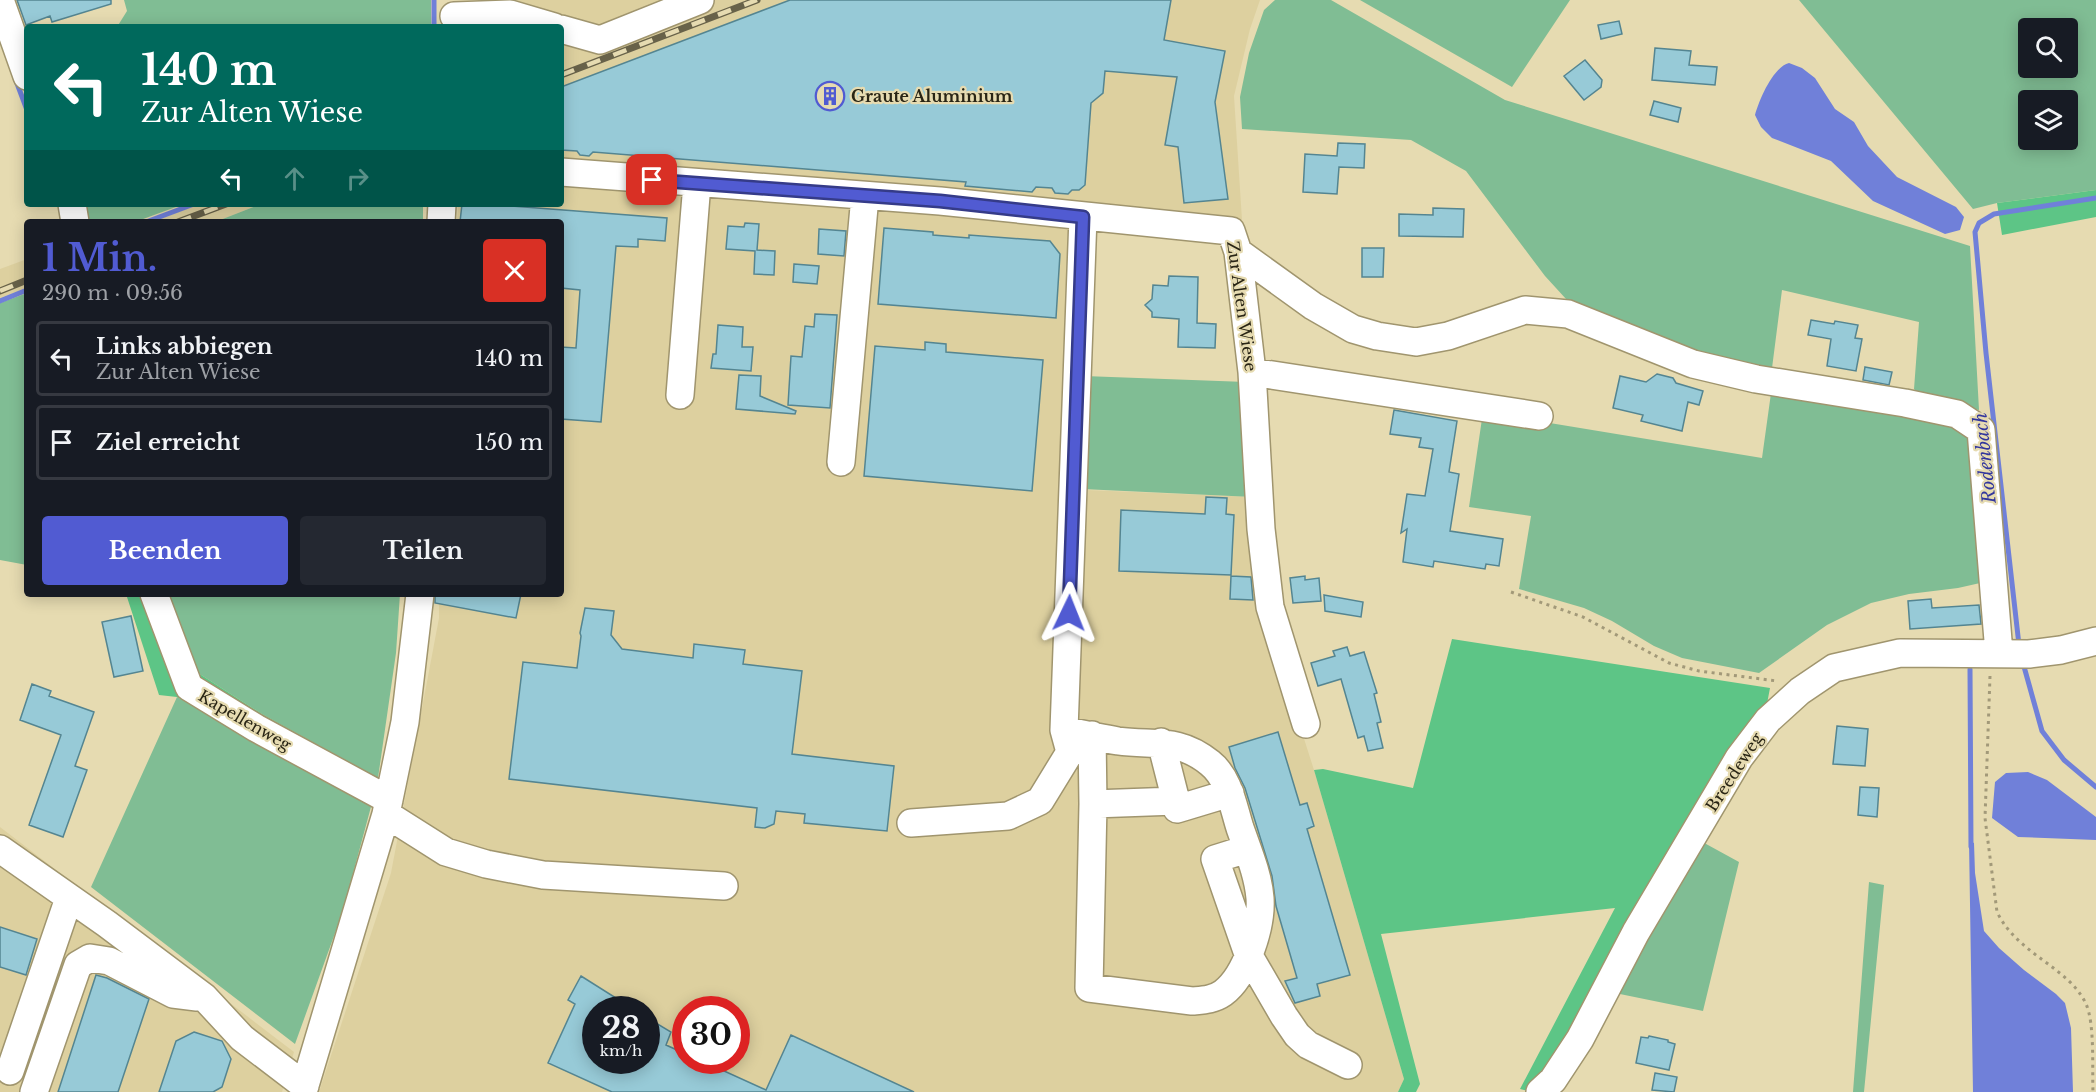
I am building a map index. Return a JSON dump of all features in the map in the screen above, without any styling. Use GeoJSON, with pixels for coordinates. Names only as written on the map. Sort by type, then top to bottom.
{"type":"FeatureCollection","features":[{"type":"Feature","properties":{"kind":"street"},"geometry":{"type":"LineString","coordinates":[[0,0],[24,68]]}},
{"type":"Feature","properties":{"kind":"street"},"geometry":{"type":"LineString","coordinates":[[564,30],[600,40],[700,0]]}},
{"type":"Feature","properties":{"kind":"street"},"geometry":{"type":"LineString","coordinates":[[454,14],[510,14],[544,24]]}},
{"type":"Feature","properties":{"kind":"street","name":"Zur Alten Wiese"},"geometry":{"type":"LineString","coordinates":[[564,172],[940,201],[1231,231],[1238,252],[1251,372],[1261,529],[1270,607],[1306,724]]}},
{"type":"Feature","properties":{"kind":"street"},"geometry":{"type":"LineString","coordinates":[[680,395],[697,183]]}},
{"type":"Feature","properties":{"kind":"street"},"geometry":{"type":"LineString","coordinates":[[842,462],[865,196]]}},
{"type":"Feature","properties":{"kind":"street"},"geometry":{"type":"LineString","coordinates":[[911,824],[1008,816],[1040,801],[1067,741],[1083,217]]}},
{"type":"Feature","properties":{"kind":"street"},"geometry":{"type":"LineString","coordinates":[[1238,252],[1313,306],[1353,329],[1377,336],[1416,342],[1448,336],[1525,310],[1568,314],[1693,364],[1756,379],[1905,403],[1957,414],[1981,430],[2006,653]]}},
{"type":"Feature","properties":{"kind":"street"},"geometry":{"type":"LineString","coordinates":[[1251,372],[1539,416]]}},
{"type":"Feature","properties":{"kind":"street","name":"Kapellenweg"},"geometry":{"type":"LineString","coordinates":[[155,597],[189,687],[388,807],[446,852],[486,864],[543,875],[724,886]]}},
{"type":"Feature","properties":{"kind":"street"},"geometry":{"type":"LineString","coordinates":[[0,849],[107,924],[204,998],[242,1038],[304,1089],[388,807],[405,722],[420,597]]}},
{"type":"Feature","properties":{"kind":"street","name":"Breedeweg"},"geometry":{"type":"LineString","coordinates":[[1540,1092],[1553,1080],[1580,1039],[1636,932],[1739,758],[1768,720],[1800,691],[1834,668],[1900,653],[2006,653],[2061,650],[2096,641]]}},
{"type":"Feature","properties":{"kind":"street"},"geometry":{"type":"LineString","coordinates":[[1067,741],[1092,735],[1120,741],[1161,742],[1193,752],[1210,764],[1223,779],[1230,793],[1257,880],[1260,905],[1259,920],[1238,976],[1228,988],[1209,1000],[1192,1001],[1089,988],[1093,804],[1092,735]]}},
{"type":"Feature","properties":{"kind":"street"},"geometry":{"type":"LineString","coordinates":[[1161,742],[1177,809],[1230,793]]}},
{"type":"Feature","properties":{"kind":"street"},"geometry":{"type":"LineString","coordinates":[[1093,804],[1176,801]]}},
{"type":"Feature","properties":{"kind":"street"},"geometry":{"type":"LineString","coordinates":[[10,1071],[69,898]]}},
{"type":"Feature","properties":{"kind":"street"},"geometry":{"type":"LineString","coordinates":[[1248,954],[1284,1016],[1300,1038],[1315,1050],[1348,1065]]}},
{"type":"Feature","properties":{"kind":"street"},"geometry":{"type":"LineString","coordinates":[[34,1092],[78,965],[90,958],[109,961],[172,994],[204,998]]}},
{"type":"Feature","properties":{"kind":"path"},"geometry":{"type":"LineString","coordinates":[[1511,592],[1583,617],[1669,663],[1699,671],[1791,683],[1800,691]]}},
{"type":"Feature","properties":{"kind":"path"},"geometry":{"type":"LineString","coordinates":[[2006,653],[1985,818],[1997,912],[2013,937],[2070,982],[2087,1005],[2091,1025],[2093,1092]]}},
{"type":"Feature","properties":{"kind":"shaded area"},"geometry":{"type":"Polygon","coordinates":[[[478,0],[1260,0],[1250,29],[1234,96],[1242,220],[1073,208],[1062,489],[1253,497],[1262,607],[1314,770],[1404,1079],[1398,1092],[319,1092],[391,873],[439,618],[439,597],[564,597],[564,219],[457,219],[458,207],[564,207],[564,24],[546,24],[478,10],[478,0]]]}},
{"type":"Feature","properties":{"kind":"shaded area"},"geometry":{"type":"Polygon","coordinates":[[[192,207],[253,207],[223,219],[160,219],[192,207]]]}},
{"type":"Feature","properties":{"kind":"shaded area"},"geometry":{"type":"Polygon","coordinates":[[[24,260],[24,289],[0,298],[0,269],[24,260]]]}},
{"type":"Feature","properties":{"kind":"shaded area"},"geometry":{"type":"Polygon","coordinates":[[[0,827],[294,1052],[282,1092],[0,1092],[0,827]]]}},
{"type":"Feature","properties":{"kind":"green space"},"geometry":{"type":"Polygon","coordinates":[[[124,0],[431,0],[431,24],[119,24],[127,11],[124,0]]]}},
{"type":"Feature","properties":{"kind":"green space"},"geometry":{"type":"Polygon","coordinates":[[[1275,0],[1331,0],[1505,100],[1970,246],[1979,410],[1924,401],[1914,389],[1919,322],[1782,290],[1771,376],[1577,311],[1545,276],[1466,171],[1411,140],[1242,129],[1240,97],[1249,53],[1264,10],[1275,0]]]}},
{"type":"Feature","properties":{"kind":"green space"},"geometry":{"type":"Polygon","coordinates":[[[1360,0],[1570,0],[1512,87],[1360,0]]]}},
{"type":"Feature","properties":{"kind":"green space"},"geometry":{"type":"Polygon","coordinates":[[[1799,0],[2096,0],[2096,190],[1997,203],[1973,209],[1799,0]]]}},
{"type":"Feature","properties":{"kind":"green space"},"geometry":{"type":"Polygon","coordinates":[[[2096,190],[2096,217],[2002,235],[1997,203],[2096,190]]]}},
{"type":"Feature","properties":{"kind":"green space"},"geometry":{"type":"Polygon","coordinates":[[[78,207],[176,207],[143,219],[80,219],[78,207]]]}},
{"type":"Feature","properties":{"kind":"green space"},"geometry":{"type":"Polygon","coordinates":[[[253,207],[423,207],[423,219],[223,219],[253,207]]]}},
{"type":"Feature","properties":{"kind":"green space"},"geometry":{"type":"Polygon","coordinates":[[[24,294],[24,564],[0,560],[0,303],[24,294]]]}},
{"type":"Feature","properties":{"kind":"green space"},"geometry":{"type":"Polygon","coordinates":[[[1084,376],[1246,382],[1253,497],[1082,489],[1084,376]]]}},
{"type":"Feature","properties":{"kind":"green space"},"geometry":{"type":"Polygon","coordinates":[[[1772,386],[1939,415],[1974,439],[1989,581],[1958,588],[1909,594],[1871,603],[1827,625],[1759,673],[1682,658],[1654,646],[1612,621],[1584,608],[1519,589],[1531,516],[1469,507],[1483,412],[1762,458],[1772,386]]]}},
{"type":"Feature","properties":{"kind":"green space"},"geometry":{"type":"Polygon","coordinates":[[[127,597],[162,597],[192,669],[262,714],[378,778],[372,803],[177,697],[159,695],[127,597]]]}},
{"type":"Feature","properties":{"kind":"green space"},"geometry":{"type":"Polygon","coordinates":[[[162,597],[400,597],[396,653],[378,778],[262,714],[192,669],[162,597]]]}},
{"type":"Feature","properties":{"kind":"green space"},"geometry":{"type":"Polygon","coordinates":[[[1452,639],[1770,688],[1766,709],[1574,1034],[1533,1092],[1520,1089],[1615,908],[1381,934],[1420,1084],[1416,1092],[1398,1092],[1404,1079],[1314,770],[1323,769],[1413,788],[1452,639]]]}},
{"type":"Feature","properties":{"kind":"green space"},"geometry":{"type":"Polygon","coordinates":[[[177,697],[372,803],[343,911],[295,1044],[91,887],[177,697]]]}},
{"type":"Feature","properties":{"kind":"green space"},"geometry":{"type":"Polygon","coordinates":[[[1697,839],[1739,862],[1703,1011],[1615,993],[1697,839]]]}},
{"type":"Feature","properties":{"kind":"green space"},"geometry":{"type":"Polygon","coordinates":[[[1869,882],[1884,885],[1864,1092],[1853,1092],[1869,882]]]}},
{"type":"Feature","properties":{"kind":"water"},"geometry":{"type":"Polygon","coordinates":[[[1789,63],[1802,68],[1815,78],[1835,109],[1854,122],[1868,146],[1897,177],[1956,207],[1964,217],[1960,230],[1945,234],[1873,201],[1831,161],[1772,138],[1761,127],[1755,115],[1772,77],[1789,63]]]}},
{"type":"Feature","properties":{"kind":"water"},"geometry":{"type":"Polygon","coordinates":[[[2028,772],[2047,780],[2096,817],[2096,840],[2018,837],[1992,818],[1995,782],[2006,773],[2028,772]]]}},
{"type":"Feature","properties":{"kind":"water"},"geometry":{"type":"Polygon","coordinates":[[[1969,841],[1974,843],[1975,873],[1984,931],[1999,948],[2065,1003],[2071,1028],[2073,1092],[1973,1092],[1969,841]]]}},
{"type":"Feature","properties":{"kind":"building"},"geometry":{"type":"Polygon","coordinates":[[[17,0],[111,0],[111,4],[52,22],[50,16],[26,24],[17,0]]]}},
{"type":"Feature","properties":{"kind":"building","name":"Graute Aluminium"},"geometry":{"type":"Polygon","coordinates":[[[790,0],[1171,0],[1164,40],[1225,51],[1215,102],[1228,199],[1184,203],[1178,147],[1165,145],[1177,77],[1105,71],[1103,93],[1091,103],[1085,185],[1068,194],[1055,193],[1052,188],[1036,187],[1032,192],[965,186],[966,182],[593,152],[589,156],[580,155],[577,151],[564,150],[564,86],[790,0]]]}},
{"type":"Feature","properties":{"kind":"building"},"geometry":{"type":"Polygon","coordinates":[[[1619,21],[1622,34],[1601,39],[1598,25],[1619,21]]]}},
{"type":"Feature","properties":{"kind":"building"},"geometry":{"type":"Polygon","coordinates":[[[1655,48],[1691,51],[1689,65],[1717,67],[1715,85],[1652,80],[1655,48]]]}},
{"type":"Feature","properties":{"kind":"building"},"geometry":{"type":"Polygon","coordinates":[[[1585,60],[1602,80],[1601,87],[1584,100],[1564,76],[1585,60]]]}},
{"type":"Feature","properties":{"kind":"building"},"geometry":{"type":"Polygon","coordinates":[[[1654,101],[1681,108],[1678,122],[1650,115],[1654,101]]]}},
{"type":"Feature","properties":{"kind":"building"},"geometry":{"type":"Polygon","coordinates":[[[1338,143],[1365,144],[1364,168],[1339,167],[1337,194],[1303,192],[1305,154],[1337,156],[1338,143]]]}},
{"type":"Feature","properties":{"kind":"building"},"geometry":{"type":"Polygon","coordinates":[[[462,207],[526,207],[667,218],[665,241],[638,239],[638,247],[616,246],[601,422],[564,419],[564,347],[576,348],[580,290],[564,288],[564,219],[460,219],[462,207]]]}},
{"type":"Feature","properties":{"kind":"building"},"geometry":{"type":"Polygon","coordinates":[[[1433,208],[1464,209],[1463,237],[1399,236],[1399,214],[1433,215],[1433,208]]]}},
{"type":"Feature","properties":{"kind":"building"},"geometry":{"type":"Polygon","coordinates":[[[745,223],[759,224],[757,250],[775,251],[774,275],[754,274],[755,251],[726,249],[728,226],[744,227],[745,223]]]}},
{"type":"Feature","properties":{"kind":"building"},"geometry":{"type":"Polygon","coordinates":[[[884,228],[969,238],[969,235],[1050,241],[1060,254],[1056,318],[878,304],[884,228]]]}},
{"type":"Feature","properties":{"kind":"building"},"geometry":{"type":"Polygon","coordinates":[[[819,229],[846,231],[844,256],[818,254],[819,229]]]}},
{"type":"Feature","properties":{"kind":"building"},"geometry":{"type":"Polygon","coordinates":[[[1362,248],[1384,248],[1383,277],[1362,277],[1362,248]]]}},
{"type":"Feature","properties":{"kind":"building"},"geometry":{"type":"Polygon","coordinates":[[[794,264],[819,266],[817,284],[793,282],[794,264]]]}},
{"type":"Feature","properties":{"kind":"building"},"geometry":{"type":"Polygon","coordinates":[[[1169,276],[1198,277],[1197,323],[1216,324],[1215,348],[1178,347],[1179,319],[1152,317],[1152,312],[1145,305],[1152,299],[1153,285],[1168,286],[1169,276]]]}},
{"type":"Feature","properties":{"kind":"building"},"geometry":{"type":"Polygon","coordinates":[[[815,314],[837,315],[830,408],[788,405],[791,356],[802,357],[805,326],[814,327],[815,314]]]}},
{"type":"Feature","properties":{"kind":"building"},"geometry":{"type":"Polygon","coordinates":[[[1811,320],[1858,325],[1855,338],[1862,339],[1856,371],[1827,366],[1831,339],[1808,335],[1811,320]]]}},
{"type":"Feature","properties":{"kind":"building"},"geometry":{"type":"Polygon","coordinates":[[[718,325],[743,327],[742,347],[753,347],[751,371],[711,368],[713,354],[716,354],[718,325]]]}},
{"type":"Feature","properties":{"kind":"building"},"geometry":{"type":"Polygon","coordinates":[[[925,342],[946,344],[946,352],[1043,360],[1032,491],[864,476],[875,346],[925,350],[925,342]]]}},
{"type":"Feature","properties":{"kind":"building"},"geometry":{"type":"Polygon","coordinates":[[[1865,367],[1892,372],[1889,385],[1863,380],[1865,367]]]}},
{"type":"Feature","properties":{"kind":"building"},"geometry":{"type":"Polygon","coordinates":[[[1657,374],[1673,378],[1676,383],[1703,391],[1699,405],[1688,402],[1682,431],[1641,421],[1643,415],[1613,408],[1620,376],[1646,382],[1657,374]]]}},
{"type":"Feature","properties":{"kind":"building"},"geometry":{"type":"Polygon","coordinates":[[[739,375],[761,376],[760,396],[796,411],[795,414],[736,409],[739,375]]]}},
{"type":"Feature","properties":{"kind":"building"},"geometry":{"type":"Polygon","coordinates":[[[1394,410],[1457,421],[1449,472],[1459,474],[1450,531],[1503,539],[1499,566],[1486,564],[1485,569],[1434,561],[1433,567],[1403,562],[1407,529],[1401,533],[1407,494],[1425,496],[1433,449],[1419,447],[1421,438],[1390,434],[1394,410]]]}},
{"type":"Feature","properties":{"kind":"building"},"geometry":{"type":"Polygon","coordinates":[[[1206,497],[1227,498],[1226,514],[1234,515],[1231,575],[1119,571],[1121,510],[1205,514],[1206,497]]]}},
{"type":"Feature","properties":{"kind":"building"},"geometry":{"type":"Polygon","coordinates":[[[1231,576],[1251,577],[1253,600],[1230,599],[1231,576]]]}},
{"type":"Feature","properties":{"kind":"building"},"geometry":{"type":"Polygon","coordinates":[[[1305,576],[1305,580],[1319,578],[1321,601],[1293,603],[1290,578],[1305,576]]]}},
{"type":"Feature","properties":{"kind":"building"},"geometry":{"type":"Polygon","coordinates":[[[1324,595],[1363,602],[1361,617],[1325,611],[1324,595]]]}},
{"type":"Feature","properties":{"kind":"building"},"geometry":{"type":"Polygon","coordinates":[[[435,597],[520,597],[516,618],[435,603],[435,597]]]}},
{"type":"Feature","properties":{"kind":"building"},"geometry":{"type":"Polygon","coordinates":[[[1931,599],[1932,608],[1979,605],[1981,624],[1910,629],[1908,601],[1931,599]]]}},
{"type":"Feature","properties":{"kind":"building"},"geometry":{"type":"Polygon","coordinates":[[[585,608],[614,611],[611,635],[622,649],[693,658],[694,644],[745,650],[743,664],[802,671],[792,754],[894,766],[887,831],[804,823],[805,814],[776,811],[774,824],[765,828],[755,827],[757,808],[509,779],[523,662],[577,668],[585,608]]]}},
{"type":"Feature","properties":{"kind":"building"},"geometry":{"type":"Polygon","coordinates":[[[131,616],[143,671],[114,677],[102,622],[131,616]]]}},
{"type":"Feature","properties":{"kind":"building"},"geometry":{"type":"Polygon","coordinates":[[[1347,647],[1350,656],[1364,652],[1377,693],[1374,694],[1381,722],[1377,723],[1383,748],[1368,751],[1364,736],[1358,738],[1341,679],[1318,686],[1311,663],[1335,656],[1333,651],[1347,647]]]}},
{"type":"Feature","properties":{"kind":"building"},"geometry":{"type":"Polygon","coordinates":[[[32,684],[51,691],[49,696],[94,712],[75,766],[87,770],[63,837],[29,825],[61,735],[20,720],[32,684]]]}},
{"type":"Feature","properties":{"kind":"building"},"geometry":{"type":"Polygon","coordinates":[[[1837,726],[1868,729],[1865,766],[1833,764],[1837,726]]]}},
{"type":"Feature","properties":{"kind":"building"},"geometry":{"type":"Polygon","coordinates":[[[1278,732],[1300,805],[1307,803],[1314,826],[1307,829],[1350,975],[1317,984],[1320,996],[1295,1003],[1285,981],[1297,978],[1276,906],[1272,876],[1245,788],[1235,768],[1229,747],[1278,732]]]}},
{"type":"Feature","properties":{"kind":"building"},"geometry":{"type":"Polygon","coordinates":[[[1860,787],[1879,788],[1877,817],[1858,815],[1860,787]]]}},
{"type":"Feature","properties":{"kind":"building"},"geometry":{"type":"Polygon","coordinates":[[[0,927],[37,939],[26,975],[0,967],[0,927]]]}},
{"type":"Feature","properties":{"kind":"building"},"geometry":{"type":"Polygon","coordinates":[[[96,975],[107,978],[149,999],[118,1092],[58,1092],[96,975]]]}},
{"type":"Feature","properties":{"kind":"building"},"geometry":{"type":"Polygon","coordinates":[[[581,976],[613,996],[582,996],[582,1074],[660,1074],[660,1025],[671,1032],[666,1045],[672,1048],[672,1074],[731,1074],[766,1090],[791,1035],[914,1092],[612,1092],[548,1063],[575,1004],[568,1000],[581,976]]]}},
{"type":"Feature","properties":{"kind":"building"},"geometry":{"type":"Polygon","coordinates":[[[194,1032],[222,1041],[231,1059],[222,1087],[213,1092],[159,1092],[176,1041],[194,1032]]]}},
{"type":"Feature","properties":{"kind":"building"},"geometry":{"type":"Polygon","coordinates":[[[1649,1036],[1675,1044],[1669,1070],[1636,1063],[1641,1037],[1648,1038],[1649,1036]]]}},
{"type":"Feature","properties":{"kind":"building"},"geometry":{"type":"Polygon","coordinates":[[[1655,1073],[1677,1077],[1674,1092],[1652,1090],[1655,1073]]]}},
{"type":"Feature","properties":{"kind":"waterway"},"geometry":{"type":"LineString","coordinates":[[434,0],[434,24]]}},
{"type":"Feature","properties":{"kind":"waterway"},"geometry":{"type":"LineString","coordinates":[[15,78],[24,102]]}},
{"type":"Feature","properties":{"kind":"waterway","name":"Rodenbach"},"geometry":{"type":"LineString","coordinates":[[2019,645],[1986,353],[1975,232],[1979,223],[1994,214],[2096,198]]}},
{"type":"Feature","properties":{"kind":"waterway"},"geometry":{"type":"LineString","coordinates":[[154,219],[186,207]]}},
{"type":"Feature","properties":{"kind":"waterway"},"geometry":{"type":"LineString","coordinates":[[0,301],[24,291]]}},
{"type":"Feature","properties":{"kind":"waterway","name":"Rodenbach"},"geometry":{"type":"LineString","coordinates":[[2023,663],[2042,731],[2064,760],[2096,787]]}},
{"type":"Feature","properties":{"kind":"waterway"},"geometry":{"type":"LineString","coordinates":[[1970,669],[1971,847]]}},
{"type":"Feature","properties":{"kind":"railway"},"geometry":{"type":"LineString","coordinates":[[564,74],[757,0]]}},
{"type":"Feature","properties":{"kind":"railway"},"geometry":{"type":"LineString","coordinates":[[186,219],[218,207]]}},
{"type":"Feature","properties":{"kind":"railway"},"geometry":{"type":"LineString","coordinates":[[0,291],[24,281]]}},
{"type":"Feature","properties":{"kind":"place","name":"Graute Aluminium"},"geometry":{"type":"Point","coordinates":[830,96]}},
{"type":"Feature","properties":{"kind":"route"},"geometry":{"type":"LineString","coordinates":[[652,180],[940,201],[1083,217],[1069,613]]}}]}
